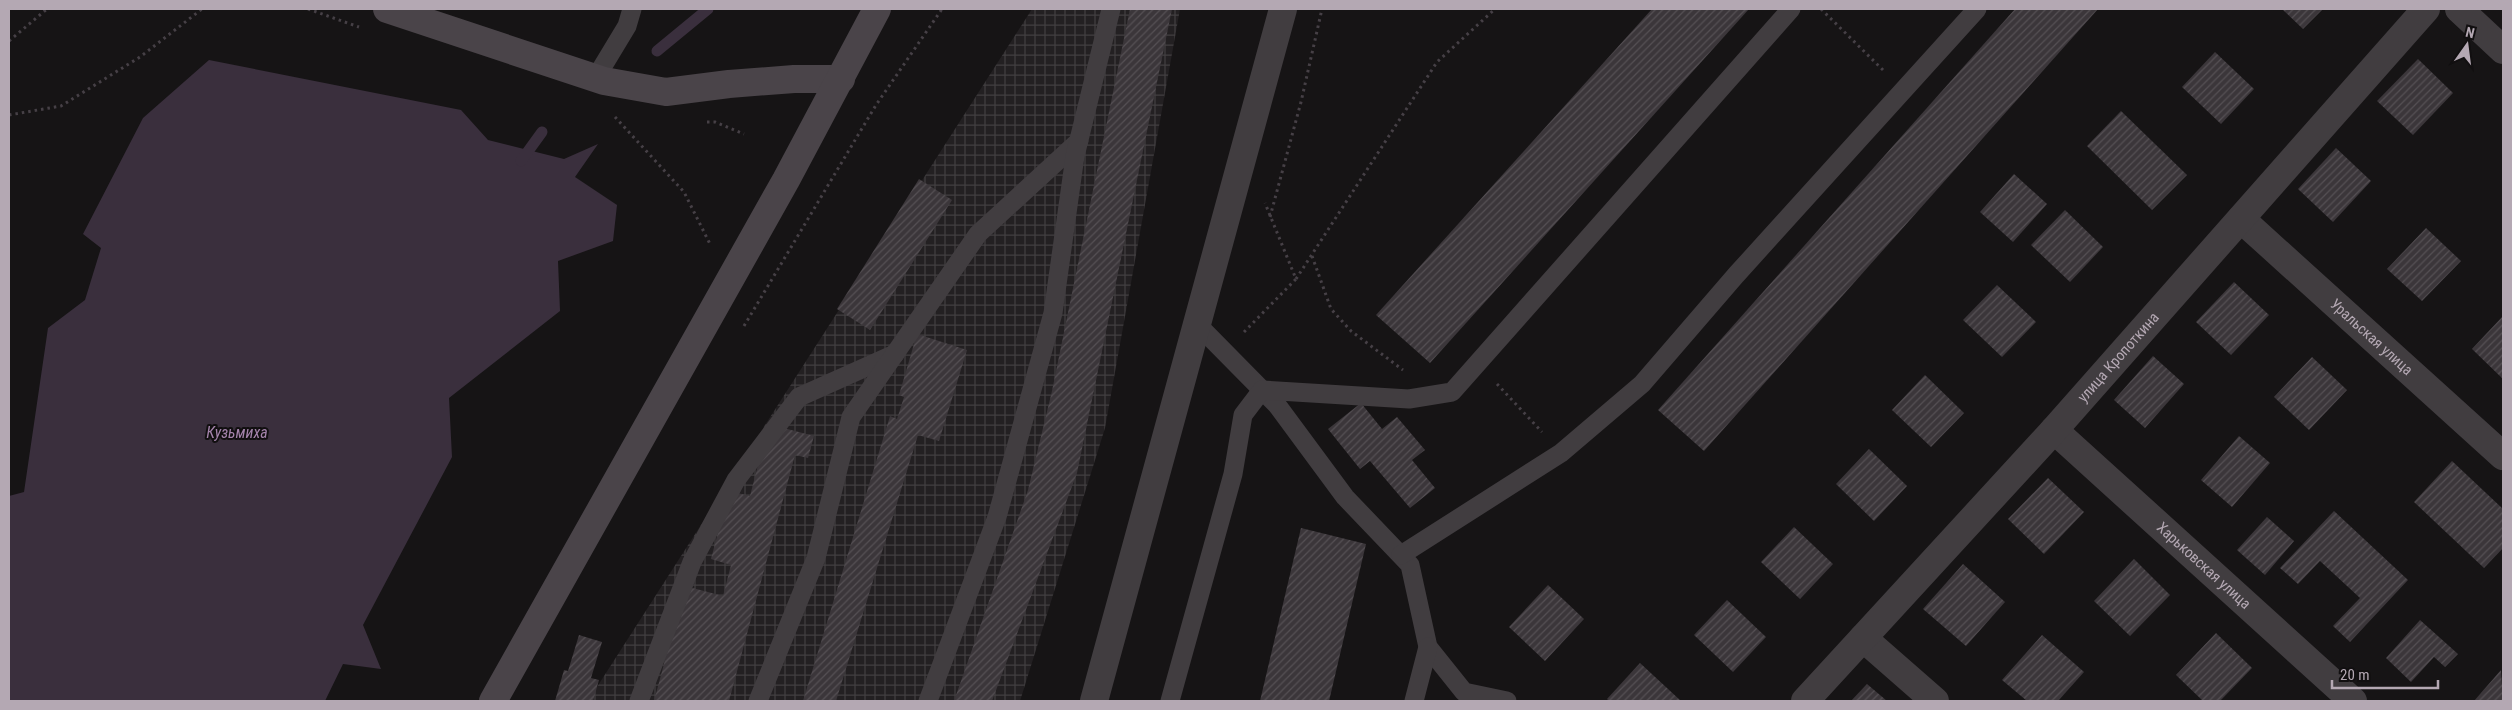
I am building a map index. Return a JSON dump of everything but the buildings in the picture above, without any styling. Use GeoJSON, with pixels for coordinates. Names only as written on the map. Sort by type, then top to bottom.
{"type":"FeatureCollection","features":[{"type":"Feature","properties":{"kind":"main road"},"geometry":{"type":"LineString","coordinates":[[387,9],[595,79],[666,92],[729,84],[794,79],[841,79]]}},
{"type":"Feature","properties":{"kind":"main road"},"geometry":{"type":"LineString","coordinates":[[493,701],[841,79],[877,9]]}},
{"type":"Feature","properties":{"kind":"street"},"geometry":{"type":"LineString","coordinates":[[1094,701],[1283,9]]}},
{"type":"Feature","properties":{"kind":"street","name":"улица Кропоткина"},"geometry":{"type":"LineString","coordinates":[[1805,701],[2054,430],[2426,9]]}},
{"type":"Feature","properties":{"kind":"street"},"geometry":{"type":"LineString","coordinates":[[2459,9],[2503,50]]}},
{"type":"Feature","properties":{"kind":"street","name":"Уральская улица"},"geometry":{"type":"LineString","coordinates":[[2241,220],[2503,456]]}},
{"type":"Feature","properties":{"kind":"street","name":"Харьковская улица"},"geometry":{"type":"LineString","coordinates":[[2054,430],[2353,701]]}},
{"type":"Feature","properties":{"kind":"street"},"geometry":{"type":"LineString","coordinates":[[1863,638],[1935,701]]}},
{"type":"Feature","properties":{"kind":"lane"},"geometry":{"type":"LineString","coordinates":[[595,79],[627,26],[632,9]]}},
{"type":"Feature","properties":{"kind":"lane"},"geometry":{"type":"LineString","coordinates":[[928,701],[996,517],[1052,314],[1079,141],[1111,9]]}},
{"type":"Feature","properties":{"kind":"lane"},"geometry":{"type":"LineString","coordinates":[[1262,390],[1409,399],[1452,392],[1791,9]]}},
{"type":"Feature","properties":{"kind":"lane"},"geometry":{"type":"LineString","coordinates":[[1401,555],[1561,453],[1642,384],[1736,275],[1978,9]]}},
{"type":"Feature","properties":{"kind":"lane"},"geometry":{"type":"LineString","coordinates":[[758,701],[816,558],[852,416],[978,234],[1079,141]]}},
{"type":"Feature","properties":{"kind":"lane"},"geometry":{"type":"LineString","coordinates":[[1197,324],[1277,405],[1345,497],[1410,565],[1428,647],[1464,692],[1507,701]]}},
{"type":"Feature","properties":{"kind":"lane"},"geometry":{"type":"LineString","coordinates":[[639,701],[692,562],[736,480],[799,397],[895,354]]}},
{"type":"Feature","properties":{"kind":"lane"},"geometry":{"type":"LineString","coordinates":[[1170,701],[1233,474],[1242,415],[1262,390]]}},
{"type":"Feature","properties":{"kind":"lane"},"geometry":{"type":"LineString","coordinates":[[1414,701],[1428,647]]}},
{"type":"Feature","properties":{"kind":"path"},"geometry":{"type":"LineString","coordinates":[[9,41],[47,9]]}},
{"type":"Feature","properties":{"kind":"path"},"geometry":{"type":"LineString","coordinates":[[9,115],[61,106],[140,57],[202,9]]}},
{"type":"Feature","properties":{"kind":"path"},"geometry":{"type":"LineString","coordinates":[[740,334],[876,105],[942,9]]}},
{"type":"Feature","properties":{"kind":"path"},"geometry":{"type":"LineString","coordinates":[[1270,217],[1301,102],[1322,9]]}},
{"type":"Feature","properties":{"kind":"path"},"geometry":{"type":"LineString","coordinates":[[1225,352],[1296,279],[1437,62],[1495,9]]}},
{"type":"Feature","properties":{"kind":"path"},"geometry":{"type":"LineString","coordinates":[[1821,9],[1903,91]]}},
{"type":"Feature","properties":{"kind":"path"},"geometry":{"type":"LineString","coordinates":[[614,117],[684,192],[710,244]]}},
{"type":"Feature","properties":{"kind":"path"},"geometry":{"type":"LineString","coordinates":[[1264,200],[1296,279]]}},
{"type":"Feature","properties":{"kind":"path"},"geometry":{"type":"LineString","coordinates":[[1312,255],[1331,309],[1351,331],[1439,394]]}},
{"type":"Feature","properties":{"kind":"path"},"geometry":{"type":"LineString","coordinates":[[1478,363],[1561,453]]}},
{"type":"Feature","properties":{"kind":"shaded area"},"geometry":{"type":"Polygon","coordinates":[[[1032,9],[1180,9],[1105,428],[1020,701],[588,701],[1032,9]]]}},
{"type":"Feature","properties":{"kind":"water","name":"Кузьмиха"},"geometry":{"type":"Polygon","coordinates":[[[209,60],[461,110],[488,140],[564,159],[598,144],[575,177],[617,205],[613,241],[558,261],[560,311],[449,398],[452,457],[363,625],[381,669],[343,664],[325,701],[9,701],[9,496],[24,492],[48,328],[85,300],[101,248],[83,234],[143,118],[209,60]]]}},
{"type":"Feature","properties":{"kind":"waterway","name":"Кузьмиха"},"geometry":{"type":"LineString","coordinates":[[657,51],[708,9]]}},
{"type":"Feature","properties":{"kind":"waterway","name":"Кузьмиха"},"geometry":{"type":"LineString","coordinates":[[521,161],[542,132]]}}]}
